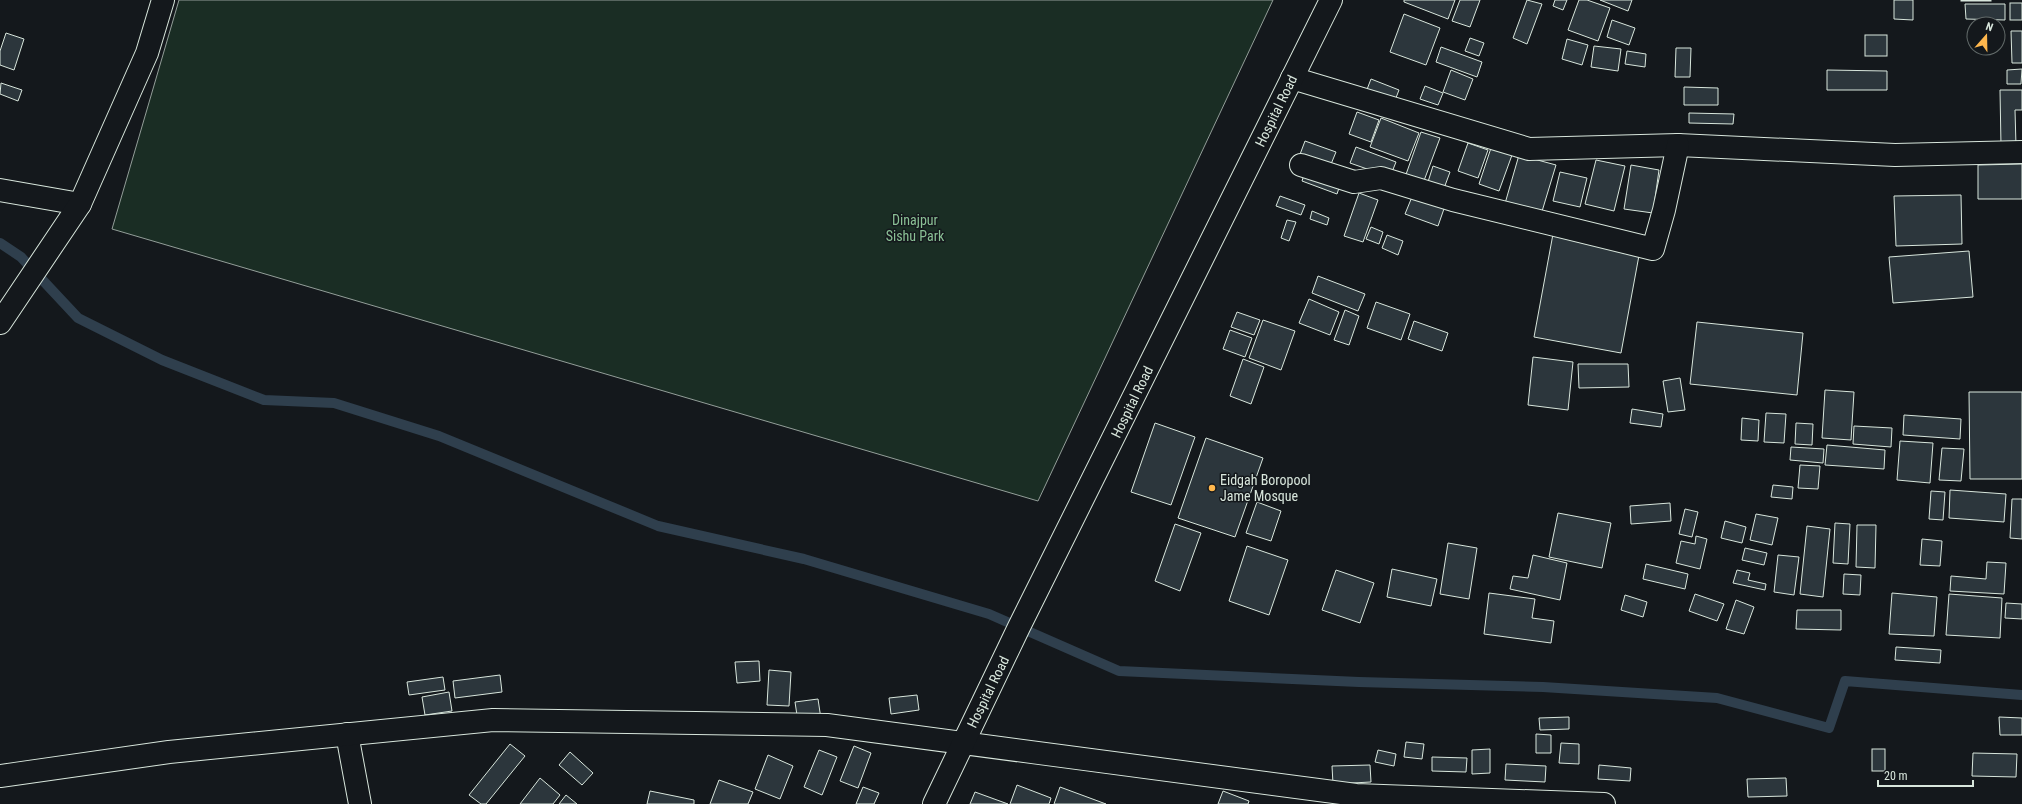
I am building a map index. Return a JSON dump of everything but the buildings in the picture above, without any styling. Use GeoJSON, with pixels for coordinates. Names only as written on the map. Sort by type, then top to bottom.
{"type":"FeatureCollection","features":[{"type":"Feature","properties":{"kind":"street"},"geometry":{"type":"LineString","coordinates":[[0,323],[80,204],[147,53],[163,0]]}},
{"type":"Feature","properties":{"kind":"street","name":"Hospital Road"},"geometry":{"type":"LineString","coordinates":[[934,804],[1002,663],[1331,0]]}},
{"type":"Feature","properties":{"kind":"street"},"geometry":{"type":"LineString","coordinates":[[1292,78],[1528,149],[1678,145],[1895,155],[2022,152]]}},
{"type":"Feature","properties":{"kind":"street"},"geometry":{"type":"LineString","coordinates":[[1301,165],[1354,182],[1381,178],[1453,200],[1654,249],[1678,145]]}},
{"type":"Feature","properties":{"kind":"street"},"geometry":{"type":"LineString","coordinates":[[0,190],[80,204]]}},
{"type":"Feature","properties":{"kind":"street"},"geometry":{"type":"LineString","coordinates":[[0,776],[169,752],[494,720],[795,724],[827,725],[1356,795],[1604,804]]}},
{"type":"Feature","properties":{"kind":"street"},"geometry":{"type":"LineString","coordinates":[[347,734],[360,804]]}},
{"type":"Feature","properties":{"kind":"green space","name":"Dinajpur Sishu Park"},"geometry":{"type":"Polygon","coordinates":[[[179,0],[1273,0],[1038,501],[112,229],[179,0]]]}},
{"type":"Feature","properties":{"kind":"waterway"},"geometry":{"type":"LineString","coordinates":[[0,243],[21,257],[78,318],[162,360],[264,400],[334,403],[439,436],[658,526],[804,559],[989,614],[1119,671],[1359,682],[1543,687],[1717,698],[1829,728],[1845,681],[2022,695]]}},
{"type":"Feature","properties":{"kind":"place","name":"Eidgah Boropool Jame Mosque"},"geometry":{"type":"Point","coordinates":[1212,488]}}]}
